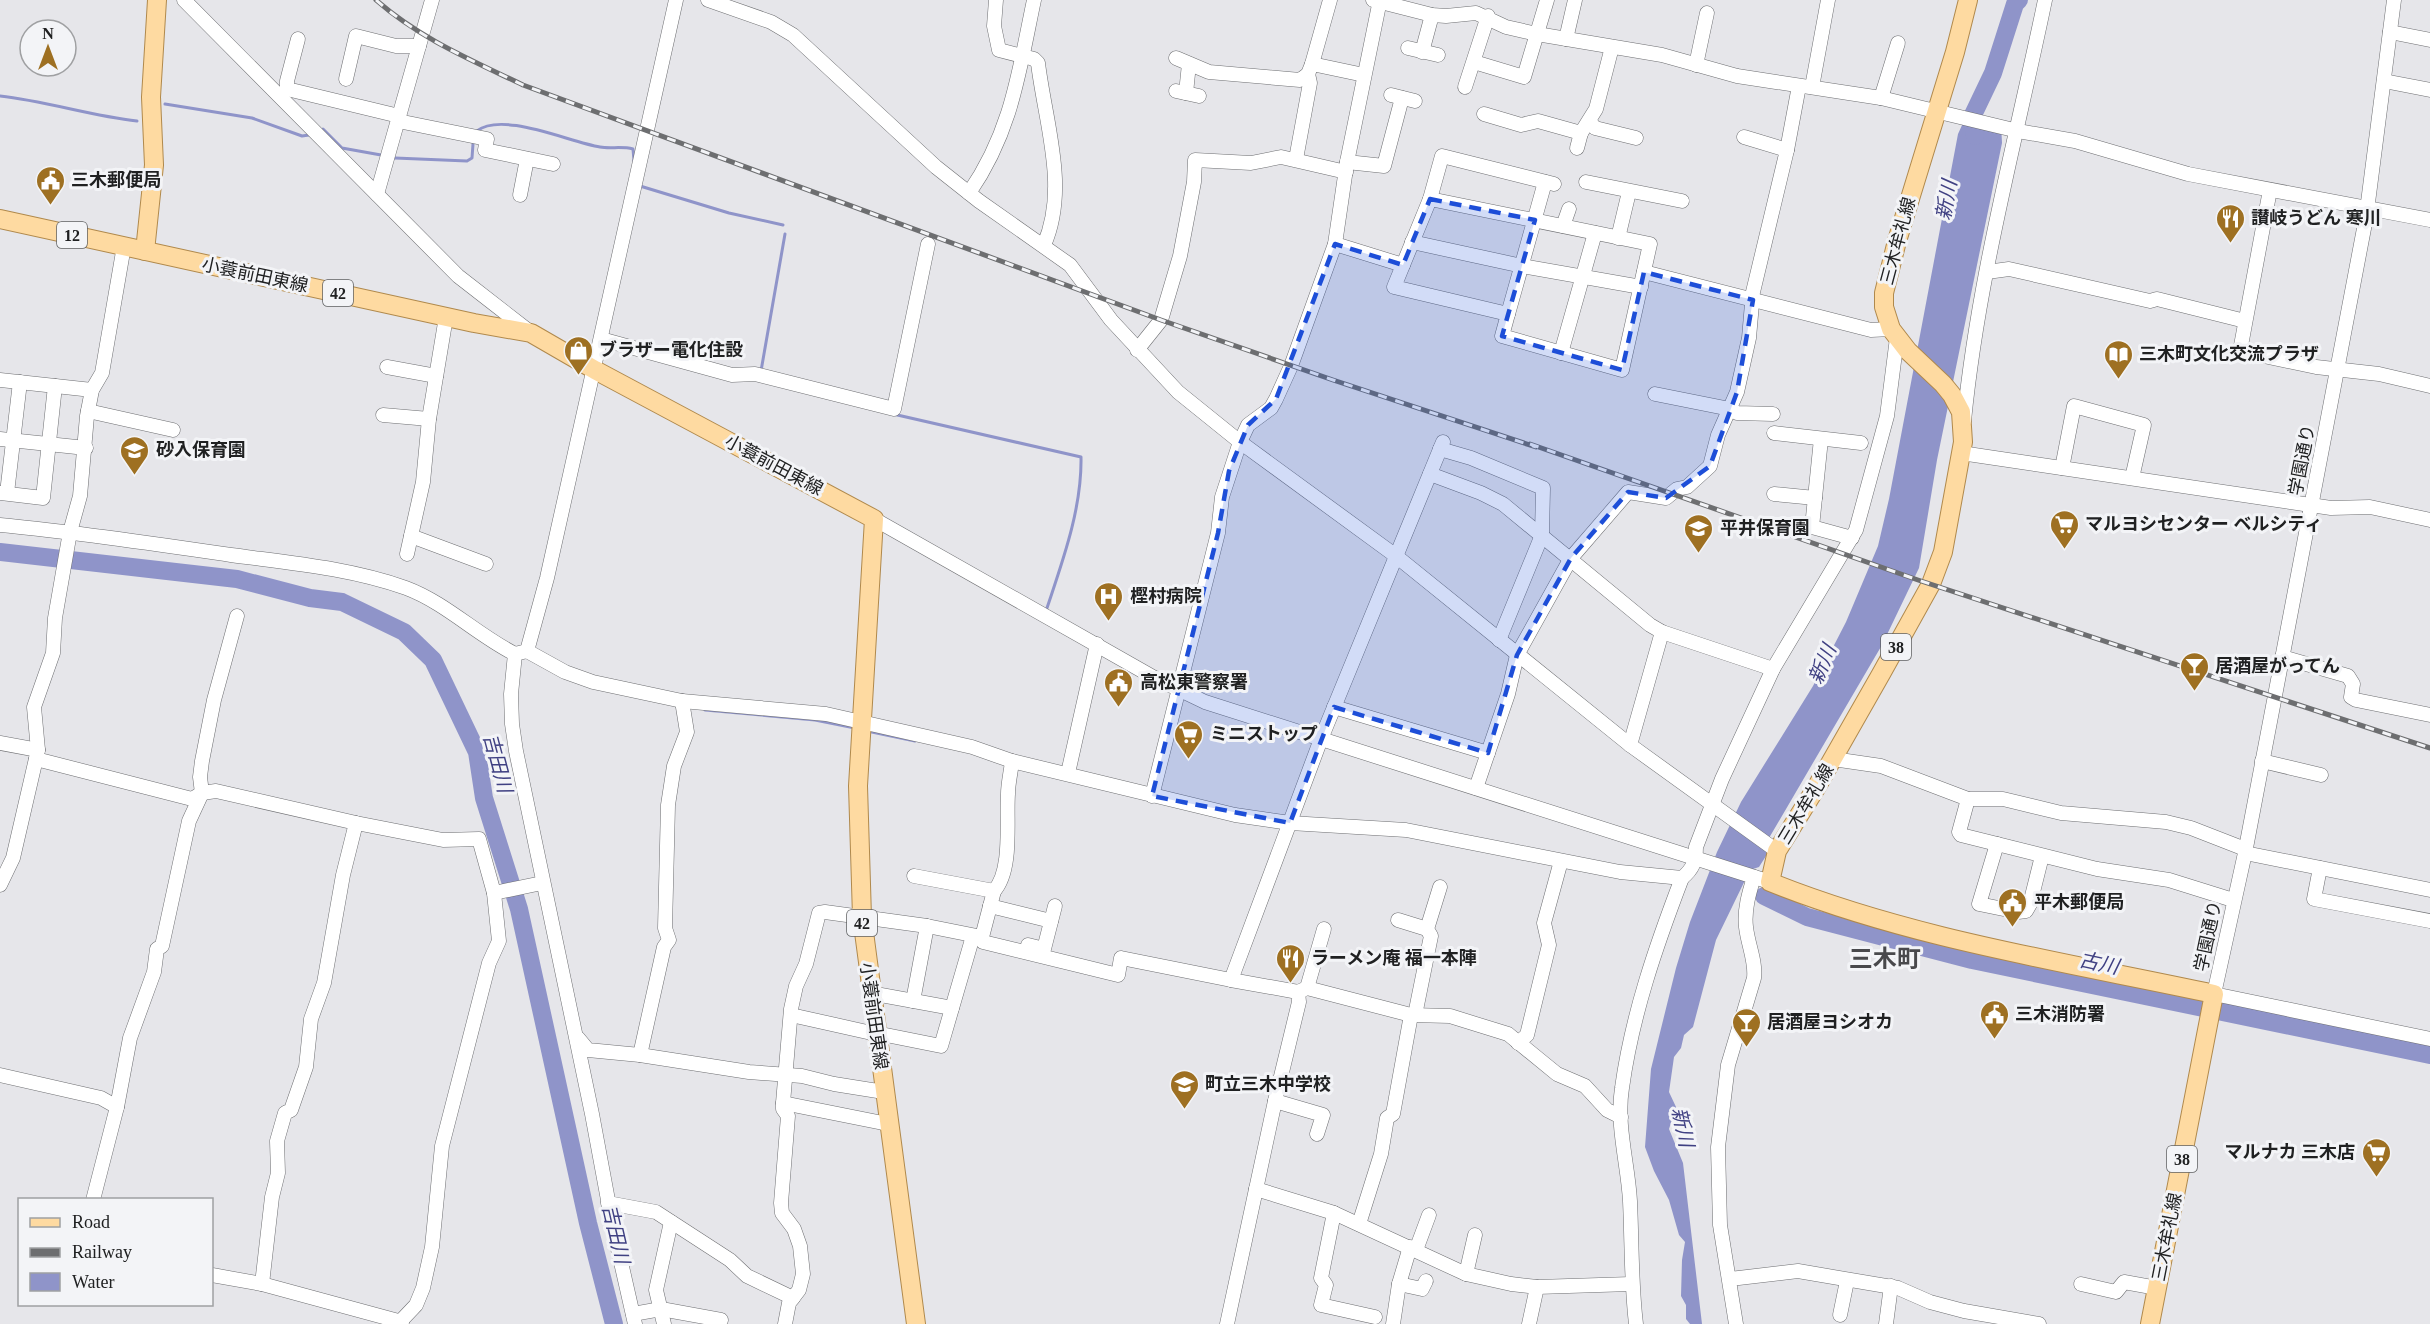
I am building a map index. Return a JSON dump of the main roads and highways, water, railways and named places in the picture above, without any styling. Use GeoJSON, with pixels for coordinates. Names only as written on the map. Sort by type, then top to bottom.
{"type":"FeatureCollection","features":[{"type":"Feature","properties":{"kind":"main road"},"geometry":{"type":"LineString","coordinates":[[145,251],[153,173],[151,97],[157,0]]}},
{"type":"Feature","properties":{"kind":"main road","name":"三木牟礼線"},"geometry":{"type":"LineString","coordinates":[[1968,0],[1944,113],[1889,270],[1884,307],[1899,339],[1952,394],[1960,412],[1964,429],[1943,552],[1931,584],[1833,759],[1758,878],[1844,910],[1918,931],[2214,994],[2150,1324]]}},
{"type":"Feature","properties":{"kind":"main road","name":"12"},"geometry":{"type":"LineString","coordinates":[[0,219],[145,251]]}},
{"type":"Feature","properties":{"kind":"main road","name":"小蓑前田東線"},"geometry":{"type":"LineString","coordinates":[[145,251],[446,317],[531,333],[595,370],[874,519],[860,722],[858,786],[862,917],[870,993],[916,1324]]}},
{"type":"Feature","properties":{"kind":"water"},"geometry":{"type":"Polygon","coordinates":[[[1963,123],[2001,124],[2002,143],[1937,460],[1919,568],[1882,645],[1769,838],[1773,845],[1759,867],[1750,870],[1716,940],[1693,1027],[1684,1035],[1681,1048],[1674,1057],[1669,1092],[1676,1107],[1669,1129],[1683,1163],[1702,1324],[1690,1324],[1686,1319],[1686,1305],[1681,1296],[1685,1242],[1679,1235],[1669,1200],[1645,1147],[1651,1069],[1676,968],[1690,922],[1717,852],[1741,802],[1813,686],[1846,622],[1878,546],[1889,499],[1958,134],[1963,123]]]}},
{"type":"Feature","properties":{"kind":"waterway","name":"新川"},"geometry":{"type":"LineString","coordinates":[[1975,136],[1972,117],[1993,73],[2015,4],[2019,0]]}},
{"type":"Feature","properties":{"kind":"waterway"},"geometry":{"type":"LineString","coordinates":[[0,96],[137,121]]}},
{"type":"Feature","properties":{"kind":"waterway"},"geometry":{"type":"LineString","coordinates":[[165,104],[252,118],[302,136],[309,135]]}},
{"type":"Feature","properties":{"kind":"waterway"},"geometry":{"type":"LineString","coordinates":[[477,131],[488,126],[502,124],[519,126],[600,147],[633,149],[634,161]]}},
{"type":"Feature","properties":{"kind":"waterway"},"geometry":{"type":"LineString","coordinates":[[323,129],[342,148],[381,155]]}},
{"type":"Feature","properties":{"kind":"waterway"},"geometry":{"type":"LineString","coordinates":[[395,158],[467,161],[472,158],[473,144]]}},
{"type":"Feature","properties":{"kind":"waterway"},"geometry":{"type":"LineString","coordinates":[[640,186],[729,213],[783,225]]}},
{"type":"Feature","properties":{"kind":"waterway"},"geometry":{"type":"LineString","coordinates":[[761,371],[785,234]]}},
{"type":"Feature","properties":{"kind":"waterway"},"geometry":{"type":"LineString","coordinates":[[893,414],[1081,457],[1075,515],[1047,608]]}},
{"type":"Feature","properties":{"kind":"waterway","name":"吉田川"},"geometry":{"type":"LineString","coordinates":[[0,552],[237,579],[310,598],[342,602],[404,632],[433,660],[477,752],[484,798],[519,909],[588,1223],[614,1324]]}},
{"type":"Feature","properties":{"kind":"waterway"},"geometry":{"type":"LineString","coordinates":[[705,710],[815,720],[855,728]]}},
{"type":"Feature","properties":{"kind":"waterway"},"geometry":{"type":"LineString","coordinates":[[867,731],[915,741]]}},
{"type":"Feature","properties":{"kind":"waterway","name":"古川"},"geometry":{"type":"LineString","coordinates":[[1764,896],[1807,917],[1972,960],[2430,1055]]}},
{"type":"Feature","properties":{"kind":"railway"},"geometry":{"type":"LineString","coordinates":[[376,0],[428,37],[523,85],[1161,320],[1536,447]]}},
{"type":"Feature","properties":{"kind":"railway"},"geometry":{"type":"LineString","coordinates":[[1530,444],[1918,580],[2430,748]]}},
{"type":"Feature","properties":{"kind":"place","name":"三木郵便局"},"geometry":{"type":"Point","coordinates":[50,206]}},
{"type":"Feature","properties":{"kind":"place","name":"讃岐うどん 寒川"},"geometry":{"type":"Point","coordinates":[2230,244]}},
{"type":"Feature","properties":{"kind":"place","name":"ブラザー電化住設"},"geometry":{"type":"Point","coordinates":[578,376]}},
{"type":"Feature","properties":{"kind":"place","name":"三木町文化交流プラザ"},"geometry":{"type":"Point","coordinates":[2118,380]}},
{"type":"Feature","properties":{"kind":"place","name":"砂入保育園"},"geometry":{"type":"Point","coordinates":[135,476]}},
{"type":"Feature","properties":{"kind":"place","name":"マルヨシセンター ベルシティ"},"geometry":{"type":"Point","coordinates":[2064,550]}},
{"type":"Feature","properties":{"kind":"place","name":"平井保育園"},"geometry":{"type":"Point","coordinates":[1699,554]}},
{"type":"Feature","properties":{"kind":"place","name":"樫村病院"},"geometry":{"type":"Point","coordinates":[1109,622]}},
{"type":"Feature","properties":{"kind":"place","name":"居酒屋がってん"},"geometry":{"type":"Point","coordinates":[2194,692]}},
{"type":"Feature","properties":{"kind":"place","name":"高松東警察署"},"geometry":{"type":"Point","coordinates":[1119,708]}},
{"type":"Feature","properties":{"kind":"place","name":"ミニストップ"},"geometry":{"type":"Point","coordinates":[1189,760]}},
{"type":"Feature","properties":{"kind":"place","name":"平木郵便局"},"geometry":{"type":"Point","coordinates":[2013,928]}},
{"type":"Feature","properties":{"kind":"place","name":"ラーメン庵 福一本陣"},"geometry":{"type":"Point","coordinates":[1290,984]}},
{"type":"Feature","properties":{"kind":"place","name":"三木消防署"},"geometry":{"type":"Point","coordinates":[1994,1040]}},
{"type":"Feature","properties":{"kind":"place","name":"居酒屋ヨシオカ"},"geometry":{"type":"Point","coordinates":[1746,1048]}},
{"type":"Feature","properties":{"kind":"place","name":"町立三木中学校"},"geometry":{"type":"Point","coordinates":[1184,1110]}},
{"type":"Feature","properties":{"kind":"place","name":"マルナカ 三木店"},"geometry":{"type":"Point","coordinates":[2376,1178]}},
{"type":"Feature","properties":{"kind":"district","name":"三木町"},"geometry":{"type":"Point","coordinates":[1885,959]}}]}
